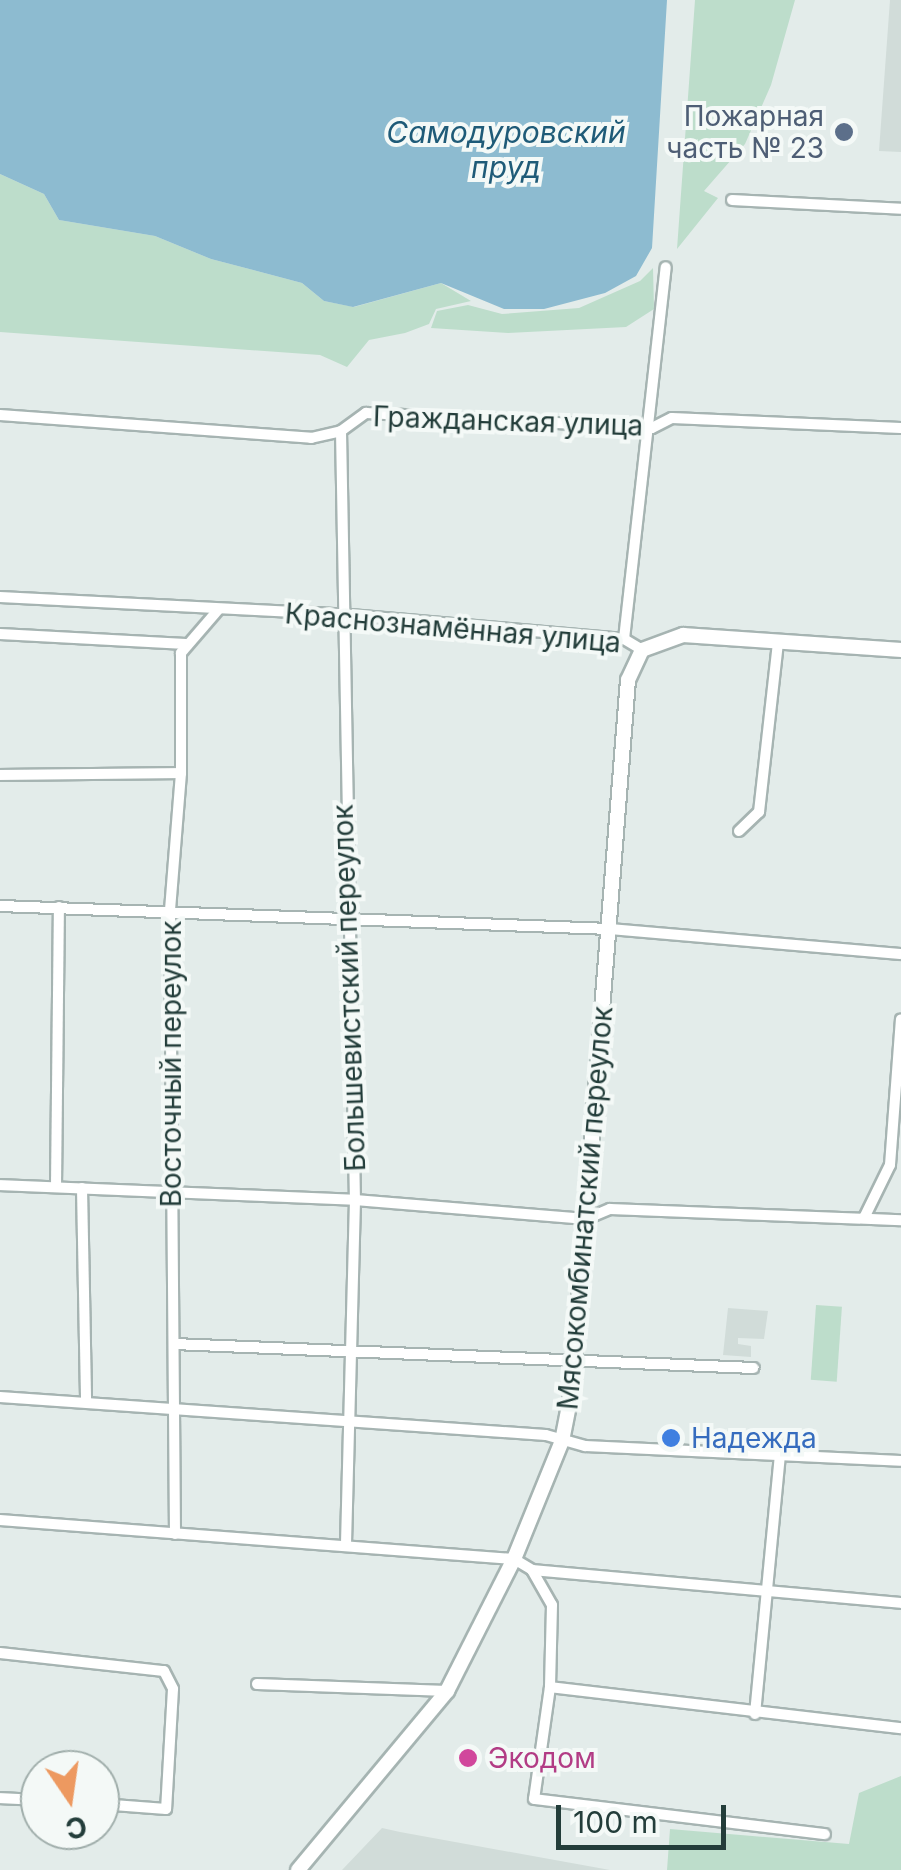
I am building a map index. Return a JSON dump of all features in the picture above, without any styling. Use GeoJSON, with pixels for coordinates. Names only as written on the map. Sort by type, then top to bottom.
{"type":"FeatureCollection","features":[{"type":"Feature","properties":{"kind":"main road","name":"Краснознамённая улица"},"geometry":{"type":"LineString","coordinates":[[642,650],[683,635],[901,650]]}},
{"type":"Feature","properties":{"kind":"main road","name":"Мясокомбинатский переулок"},"geometry":{"type":"LineString","coordinates":[[298,1870],[446,1691],[514,1559],[562,1440],[574,1358],[628,680],[642,650]]}},
{"type":"Feature","properties":{"kind":"street"},"geometry":{"type":"LineString","coordinates":[[732,200],[901,209]]}},
{"type":"Feature","properties":{"kind":"street"},"geometry":{"type":"LineString","coordinates":[[624,639],[652,428],[666,268]]}},
{"type":"Feature","properties":{"kind":"street","name":"Гражданская улица"},"geometry":{"type":"LineString","coordinates":[[0,415],[311,438],[340,431],[366,413],[652,428],[672,418],[901,428]]}},
{"type":"Feature","properties":{"kind":"street","name":"Большевистский переулок"},"geometry":{"type":"LineString","coordinates":[[340,431],[340,614],[355,1200],[346,1545]]}},
{"type":"Feature","properties":{"kind":"street","name":"Краснознамённая улица"},"geometry":{"type":"LineString","coordinates":[[0,597],[340,614],[624,639],[642,650]]}},
{"type":"Feature","properties":{"kind":"street"},"geometry":{"type":"LineString","coordinates":[[0,634],[186,644],[218,610]]}},
{"type":"Feature","properties":{"kind":"street"},"geometry":{"type":"LineString","coordinates":[[739,830],[759,812],[778,642]]}},
{"type":"Feature","properties":{"kind":"street","name":"Восточный переулок"},"geometry":{"type":"LineString","coordinates":[[175,1534],[170,910],[186,644]]}},
{"type":"Feature","properties":{"kind":"street"},"geometry":{"type":"LineString","coordinates":[[0,775],[181,773]]}},
{"type":"Feature","properties":{"kind":"street"},"geometry":{"type":"LineString","coordinates":[[0,906],[608,929],[901,954]]}},
{"type":"Feature","properties":{"kind":"street"},"geometry":{"type":"LineString","coordinates":[[56,1186],[59,907]]}},
{"type":"Feature","properties":{"kind":"street"},"geometry":{"type":"LineString","coordinates":[[864,1218],[890,1165],[901,1019]]}},
{"type":"Feature","properties":{"kind":"street"},"geometry":{"type":"LineString","coordinates":[[0,1185],[355,1200],[586,1219],[610,1208],[901,1220]]}},
{"type":"Feature","properties":{"kind":"street"},"geometry":{"type":"LineString","coordinates":[[82,1188],[86,1398]]}},
{"type":"Feature","properties":{"kind":"street"},"geometry":{"type":"LineString","coordinates":[[174,1344],[351,1348],[754,1368]]}},
{"type":"Feature","properties":{"kind":"street"},"geometry":{"type":"LineString","coordinates":[[0,1397],[86,1398],[349,1424],[901,1461]]}},
{"type":"Feature","properties":{"kind":"street"},"geometry":{"type":"LineString","coordinates":[[755,1714],[780,1452]]}},
{"type":"Feature","properties":{"kind":"street"},"geometry":{"type":"LineString","coordinates":[[0,1520],[514,1559],[532,1570],[768,1588],[901,1603]]}},
{"type":"Feature","properties":{"kind":"street"},"geometry":{"type":"LineString","coordinates":[[532,1570],[552,1605],[550,1688],[534,1799],[826,1834]]}},
{"type":"Feature","properties":{"kind":"street"},"geometry":{"type":"LineString","coordinates":[[0,1653],[164,1671],[174,1689],[166,1809],[120,1806]]}},
{"type":"Feature","properties":{"kind":"street"},"geometry":{"type":"LineString","coordinates":[[257,1684],[446,1691]]}},
{"type":"Feature","properties":{"kind":"street"},"geometry":{"type":"LineString","coordinates":[[550,1688],[901,1728]]}},
{"type":"Feature","properties":{"kind":"shaded area"},"geometry":{"type":"Polygon","coordinates":[[[890,0],[901,0],[901,152],[879,151],[890,0]]]}},
{"type":"Feature","properties":{"kind":"shaded area"},"geometry":{"type":"Polygon","coordinates":[[[728,1308],[768,1311],[764,1339],[738,1338],[738,1344],[751,1346],[751,1357],[723,1355],[728,1308]]]}},
{"type":"Feature","properties":{"kind":"shaded area"},"geometry":{"type":"Polygon","coordinates":[[[382,1828],[400,1832],[610,1870],[342,1870],[382,1828]]]}},
{"type":"Feature","properties":{"kind":"green space"},"geometry":{"type":"Polygon","coordinates":[[[695,0],[795,0],[771,85],[745,144],[704,191],[718,198],[677,249],[695,0]]]}},
{"type":"Feature","properties":{"kind":"green space"},"geometry":{"type":"Polygon","coordinates":[[[0,174],[44,194],[59,220],[155,236],[211,259],[302,283],[324,301],[354,307],[441,283],[471,301],[436,309],[429,324],[369,340],[347,367],[320,355],[0,332],[0,174]]]}},
{"type":"Feature","properties":{"kind":"green space"},"geometry":{"type":"Polygon","coordinates":[[[653,268],[654,309],[626,327],[508,333],[431,328],[437,311],[468,305],[502,314],[579,308],[640,281],[653,268]]]}},
{"type":"Feature","properties":{"kind":"green space"},"geometry":{"type":"Polygon","coordinates":[[[816,1305],[842,1307],[837,1382],[811,1380],[816,1305]]]}},
{"type":"Feature","properties":{"kind":"green space"},"geometry":{"type":"Polygon","coordinates":[[[901,1776],[901,1870],[667,1870],[670,1829],[849,1844],[859,1793],[901,1776]]]}},
{"type":"Feature","properties":{"kind":"water","name":"Самодуровский пруд"},"geometry":{"type":"Polygon","coordinates":[[[0,0],[667,0],[652,248],[636,276],[605,293],[544,309],[504,309],[441,283],[353,307],[324,301],[302,283],[211,259],[155,236],[59,220],[44,194],[0,174],[0,0]]]}},
{"type":"Feature","properties":{"kind":"place","name":"Пожарная часть № 23"},"geometry":{"type":"Point","coordinates":[844,132]}},
{"type":"Feature","properties":{"kind":"place","name":"Надежда"},"geometry":{"type":"Point","coordinates":[671,1438]}},
{"type":"Feature","properties":{"kind":"place","name":"Экодом"},"geometry":{"type":"Point","coordinates":[468,1758]}}]}
